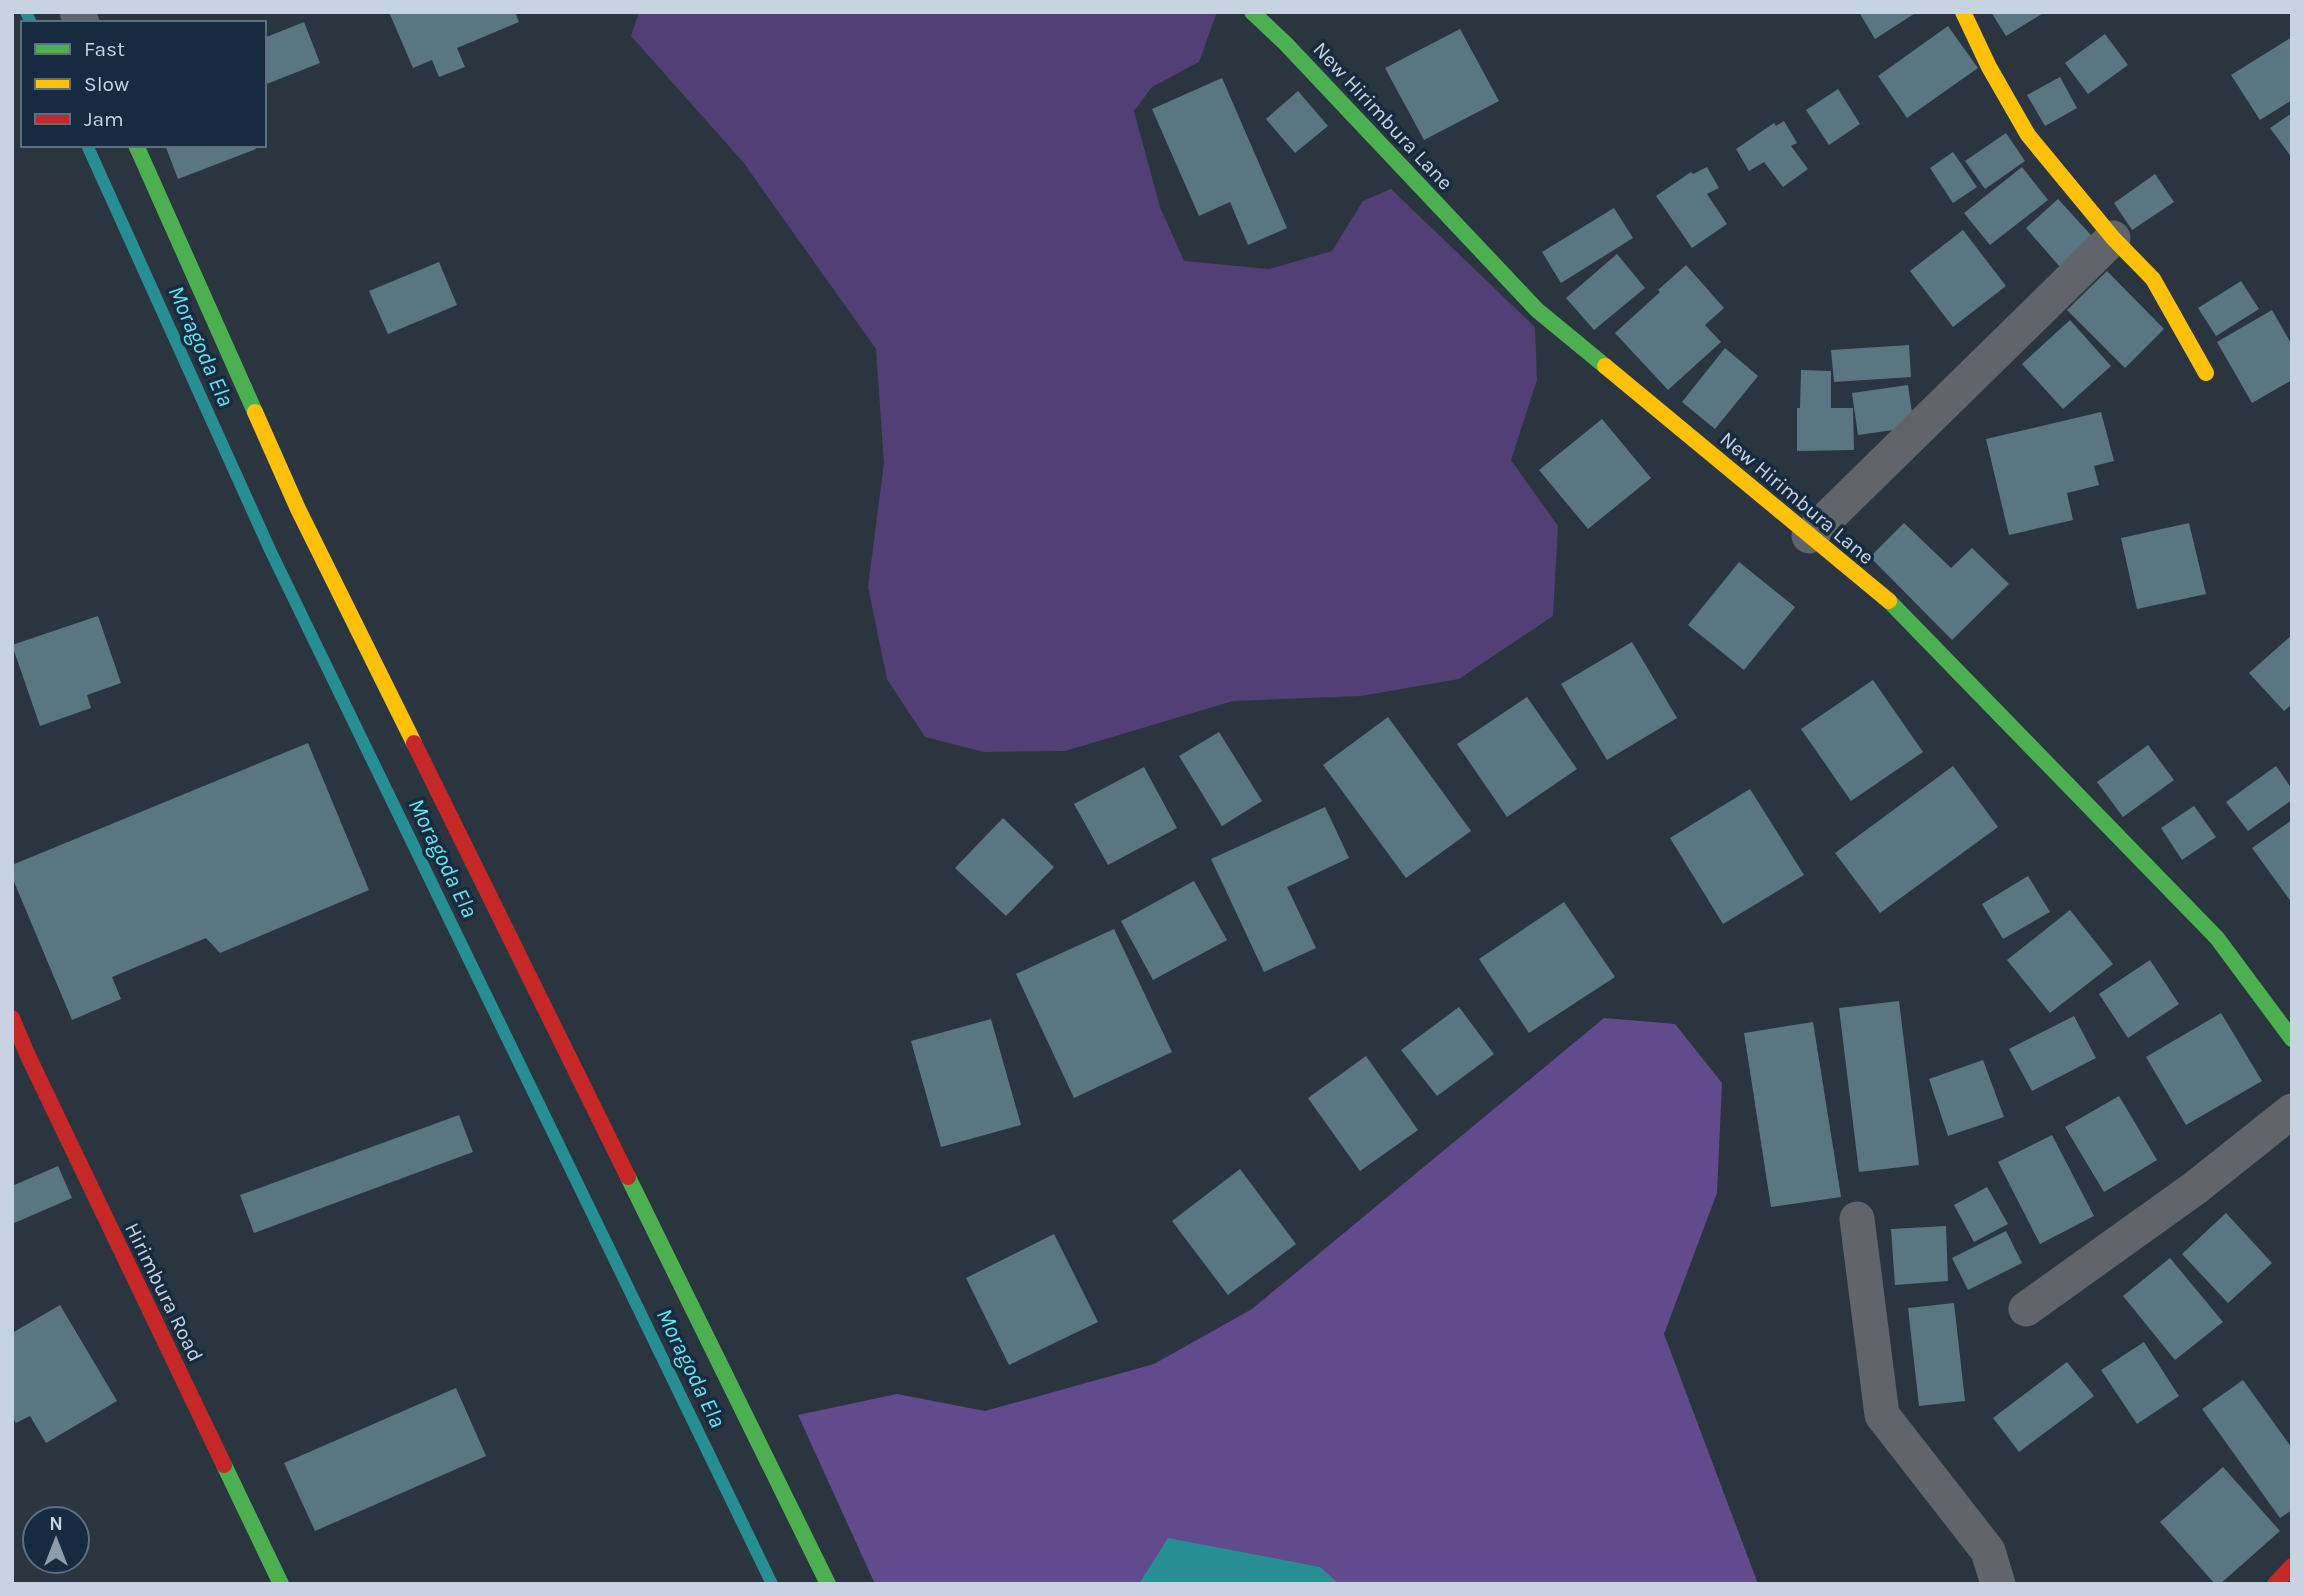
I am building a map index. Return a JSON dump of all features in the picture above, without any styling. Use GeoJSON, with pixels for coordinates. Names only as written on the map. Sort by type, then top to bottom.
{"type":"FeatureCollection","features":[{"type":"Feature","properties":{"kind":"street","name":"New Hirimbura Lane"},"geometry":{"type":"LineString","coordinates":[[1252,12],[1285,43],[1537,310],[1897,608],[2217,938],[2292,1039]]}},
{"type":"Feature","properties":{"kind":"street"},"geometry":{"type":"LineString","coordinates":[[1963,12],[1989,67],[2028,135],[2113,238],[2152,279],[2206,373]]}},
{"type":"Feature","properties":{"kind":"street"},"geometry":{"type":"LineString","coordinates":[[137,147],[298,509],[828,1584]]}},
{"type":"Feature","properties":{"kind":"street"},"geometry":{"type":"LineString","coordinates":[[1810,536],[2113,238]]}},
{"type":"Feature","properties":{"kind":"street","name":"Hirimbura Road"},"geometry":{"type":"LineString","coordinates":[[12,1018],[281,1584]]}},
{"type":"Feature","properties":{"kind":"street"},"geometry":{"type":"LineString","coordinates":[[2026,1309],[2195,1188],[2292,1111]]}},
{"type":"Feature","properties":{"kind":"street"},"geometry":{"type":"LineString","coordinates":[[1857,1219],[1882,1415],[1988,1551],[1998,1584]]}},
{"type":"Feature","properties":{"kind":"street"},"geometry":{"type":"LineString","coordinates":[[2275,1584],[2292,1566]]}},
{"type":"Feature","properties":{"kind":"shaded area"},"geometry":{"type":"Polygon","coordinates":[[[639,12],[1217,12],[1199,62],[1152,87],[1134,111],[1160,207],[1184,261],[1269,269],[1332,251],[1363,201],[1391,189],[1535,327],[1537,380],[1511,460],[1558,526],[1553,616],[1459,679],[1361,696],[1233,701],[1065,751],[984,752],[925,737],[887,679],[868,587],[884,463],[876,349],[743,162],[631,36],[639,12]]]}},
{"type":"Feature","properties":{"kind":"shaded area"},"geometry":{"type":"Polygon","coordinates":[[[1604,1018],[1675,1024],[1722,1083],[1717,1193],[1664,1334],[1758,1584],[875,1584],[798,1415],[897,1394],[985,1411],[1154,1364],[1252,1309],[1604,1018]]]}},
{"type":"Feature","properties":{"kind":"water"},"geometry":{"type":"Polygon","coordinates":[[[1168,1538],[1320,1567],[1339,1584],[1139,1584],[1168,1538]]]}},
{"type":"Feature","properties":{"kind":"building"},"geometry":{"type":"Polygon","coordinates":[[[389,12],[515,12],[519,22],[457,48],[465,67],[439,77],[432,60],[413,68],[389,12]]]}},
{"type":"Feature","properties":{"kind":"building"},"geometry":{"type":"Polygon","coordinates":[[[1859,12],[1917,12],[1875,39],[1859,12]]]}},
{"type":"Feature","properties":{"kind":"building"},"geometry":{"type":"Polygon","coordinates":[[[1991,12],[2045,12],[2006,36],[1991,12]]]}},
{"type":"Feature","properties":{"kind":"building"},"geometry":{"type":"Polygon","coordinates":[[[304,22],[320,63],[266,84],[266,37],[304,22]]]}},
{"type":"Feature","properties":{"kind":"building"},"geometry":{"type":"Polygon","coordinates":[[[1948,26],[1978,68],[1907,118],[1878,76],[1948,26]]]}},
{"type":"Feature","properties":{"kind":"building"},"geometry":{"type":"Polygon","coordinates":[[[1460,29],[1499,101],[1424,140],[1385,68],[1460,29]]]}},
{"type":"Feature","properties":{"kind":"building"},"geometry":{"type":"Polygon","coordinates":[[[2105,34],[2128,65],[2088,94],[2065,63],[2105,34]]]}},
{"type":"Feature","properties":{"kind":"building"},"geometry":{"type":"Polygon","coordinates":[[[2292,37],[2292,100],[2260,120],[2231,75],[2292,37]]]}},
{"type":"Feature","properties":{"kind":"building"},"geometry":{"type":"Polygon","coordinates":[[[2060,77],[2077,108],[2045,126],[2027,95],[2060,77]]]}},
{"type":"Feature","properties":{"kind":"building"},"geometry":{"type":"Polygon","coordinates":[[[1222,78],[1287,228],[1248,245],[1230,202],[1199,216],[1152,109],[1222,78]]]}},
{"type":"Feature","properties":{"kind":"building"},"geometry":{"type":"Polygon","coordinates":[[[1838,89],[1860,124],[1829,145],[1806,110],[1838,89]]]}},
{"type":"Feature","properties":{"kind":"building"},"geometry":{"type":"Polygon","coordinates":[[[1298,91],[1328,126],[1295,153],[1266,119],[1298,91]]]}},
{"type":"Feature","properties":{"kind":"building"},"geometry":{"type":"Polygon","coordinates":[[[2292,113],[2292,158],[2270,128],[2292,113]]]}},
{"type":"Feature","properties":{"kind":"building"},"geometry":{"type":"Polygon","coordinates":[[[1784,121],[1797,143],[1791,146],[1808,169],[1783,187],[1764,162],[1749,171],[1736,149],[1774,123],[1776,126],[1784,121]]]}},
{"type":"Feature","properties":{"kind":"building"},"geometry":{"type":"Polygon","coordinates":[[[2006,133],[2025,161],[1985,189],[1965,161],[2006,133]]]}},
{"type":"Feature","properties":{"kind":"building"},"geometry":{"type":"Polygon","coordinates":[[[166,147],[256,149],[178,179],[166,147]]]}},
{"type":"Feature","properties":{"kind":"building"},"geometry":{"type":"Polygon","coordinates":[[[1953,152],[1977,187],[1953,203],[1930,168],[1953,152]]]}},
{"type":"Feature","properties":{"kind":"building"},"geometry":{"type":"Polygon","coordinates":[[[1707,167],[1719,188],[1707,194],[1727,224],[1692,248],[1656,196],[1691,172],[1693,174],[1707,167]]]}},
{"type":"Feature","properties":{"kind":"building"},"geometry":{"type":"Polygon","coordinates":[[[2022,167],[2048,200],[1990,245],[1964,213],[2022,167]]]}},
{"type":"Feature","properties":{"kind":"building"},"geometry":{"type":"Polygon","coordinates":[[[2155,174],[2174,202],[2132,230],[2114,203],[2155,174]]]}},
{"type":"Feature","properties":{"kind":"building"},"geometry":{"type":"Polygon","coordinates":[[[2058,199],[2100,245],[2067,275],[2026,228],[2058,199]]]}},
{"type":"Feature","properties":{"kind":"building"},"geometry":{"type":"Polygon","coordinates":[[[1614,208],[1633,238],[1561,283],[1542,252],[1614,208]]]}},
{"type":"Feature","properties":{"kind":"building"},"geometry":{"type":"Polygon","coordinates":[[[1963,230],[2006,286],[1953,327],[1910,271],[1963,230]]]}},
{"type":"Feature","properties":{"kind":"building"},"geometry":{"type":"Polygon","coordinates":[[[1617,254],[1645,288],[1594,330],[1566,298],[1617,254]]]}},
{"type":"Feature","properties":{"kind":"building"},"geometry":{"type":"Polygon","coordinates":[[[439,262],[457,305],[388,334],[369,291],[439,262]]]}},
{"type":"Feature","properties":{"kind":"building"},"geometry":{"type":"Polygon","coordinates":[[[1686,265],[1724,308],[1705,325],[1721,342],[1668,390],[1615,333],[1686,265]]]}},
{"type":"Feature","properties":{"kind":"building"},"geometry":{"type":"Polygon","coordinates":[[[2107,271],[2164,329],[2125,368],[2067,310],[2107,271]]]}},
{"type":"Feature","properties":{"kind":"building"},"geometry":{"type":"Polygon","coordinates":[[[2241,281],[2259,309],[2216,336],[2198,308],[2241,281]]]}},
{"type":"Feature","properties":{"kind":"building"},"geometry":{"type":"Polygon","coordinates":[[[2272,310],[2292,345],[2292,380],[2252,403],[2217,342],[2272,310]]]}},
{"type":"Feature","properties":{"kind":"building"},"geometry":{"type":"Polygon","coordinates":[[[2070,320],[2111,366],[2063,409],[2022,364],[2070,320]]]}},
{"type":"Feature","properties":{"kind":"building"},"geometry":{"type":"Polygon","coordinates":[[[1909,345],[1911,377],[1834,382],[1831,350],[1909,345]]]}},
{"type":"Feature","properties":{"kind":"building"},"geometry":{"type":"Polygon","coordinates":[[[1725,348],[1758,376],[1715,429],[1682,402],[1725,348]]]}},
{"type":"Feature","properties":{"kind":"building"},"geometry":{"type":"Polygon","coordinates":[[[1801,370],[1831,371],[1831,408],[1853,408],[1854,450],[1797,451],[1797,408],[1800,408],[1801,370]]]}},
{"type":"Feature","properties":{"kind":"building"},"geometry":{"type":"Polygon","coordinates":[[[1908,385],[1914,427],[1858,435],[1852,393],[1908,385]]]}},
{"type":"Feature","properties":{"kind":"building"},"geometry":{"type":"Polygon","coordinates":[[[2101,412],[2114,461],[2094,466],[2099,485],[2067,493],[2073,520],[2009,535],[1986,439],[2101,412]]]}},
{"type":"Feature","properties":{"kind":"building"},"geometry":{"type":"Polygon","coordinates":[[[1602,419],[1651,478],[1588,529],[1539,470],[1602,419]]]}},
{"type":"Feature","properties":{"kind":"building"},"geometry":{"type":"Polygon","coordinates":[[[1904,523],[1951,568],[1972,548],[2009,584],[1952,640],[1870,557],[1904,523]]]}},
{"type":"Feature","properties":{"kind":"building"},"geometry":{"type":"Polygon","coordinates":[[[2189,523],[2206,594],[2137,609],[2121,538],[2189,523]]]}},
{"type":"Feature","properties":{"kind":"building"},"geometry":{"type":"Polygon","coordinates":[[[1739,562],[1795,607],[1744,670],[1688,625],[1739,562]]]}},
{"type":"Feature","properties":{"kind":"building"},"geometry":{"type":"Polygon","coordinates":[[[98,616],[121,683],[87,695],[91,708],[40,726],[12,645],[98,616]]]}},
{"type":"Feature","properties":{"kind":"building"},"geometry":{"type":"Polygon","coordinates":[[[2292,635],[2292,704],[2284,711],[2249,673],[2292,635]]]}},
{"type":"Feature","properties":{"kind":"building"},"geometry":{"type":"Polygon","coordinates":[[[1632,642],[1677,718],[1607,760],[1561,684],[1632,642]]]}},
{"type":"Feature","properties":{"kind":"building"},"geometry":{"type":"Polygon","coordinates":[[[1873,680],[1923,752],[1851,801],[1801,729],[1873,680]]]}},
{"type":"Feature","properties":{"kind":"building"},"geometry":{"type":"Polygon","coordinates":[[[1527,697],[1577,769],[1507,817],[1457,744],[1527,697]]]}},
{"type":"Feature","properties":{"kind":"building"},"geometry":{"type":"Polygon","coordinates":[[[1388,717],[1471,831],[1406,878],[1323,765],[1388,717]]]}},
{"type":"Feature","properties":{"kind":"building"},"geometry":{"type":"Polygon","coordinates":[[[1219,732],[1262,801],[1222,826],[1179,756],[1219,732]]]}},
{"type":"Feature","properties":{"kind":"building"},"geometry":{"type":"Polygon","coordinates":[[[308,743],[369,890],[220,953],[206,938],[112,977],[121,999],[72,1020],[12,877],[12,865],[308,743]]]}},
{"type":"Feature","properties":{"kind":"building"},"geometry":{"type":"Polygon","coordinates":[[[2148,745],[2174,780],[2123,817],[2097,782],[2148,745]]]}},
{"type":"Feature","properties":{"kind":"building"},"geometry":{"type":"Polygon","coordinates":[[[1953,766],[1998,827],[1880,913],[1835,853],[1953,766]]]}},
{"type":"Feature","properties":{"kind":"building"},"geometry":{"type":"Polygon","coordinates":[[[2276,766],[2292,789],[2292,800],[2248,831],[2226,802],[2276,766]]]}},
{"type":"Feature","properties":{"kind":"building"},"geometry":{"type":"Polygon","coordinates":[[[1144,767],[1177,828],[1108,865],[1074,804],[1144,767]]]}},
{"type":"Feature","properties":{"kind":"building"},"geometry":{"type":"Polygon","coordinates":[[[1750,789],[1804,875],[1723,924],[1670,838],[1750,789]]]}},
{"type":"Feature","properties":{"kind":"building"},"geometry":{"type":"Polygon","coordinates":[[[2194,806],[2216,837],[2182,860],[2161,828],[2194,806]]]}},
{"type":"Feature","properties":{"kind":"building"},"geometry":{"type":"Polygon","coordinates":[[[1325,807],[1349,858],[1287,887],[1316,948],[1264,972],[1211,859],[1325,807]]]}},
{"type":"Feature","properties":{"kind":"building"},"geometry":{"type":"Polygon","coordinates":[[[1003,818],[1054,867],[1006,916],[955,868],[1003,818]]]}},
{"type":"Feature","properties":{"kind":"building"},"geometry":{"type":"Polygon","coordinates":[[[2292,820],[2292,903],[2252,848],[2292,820]]]}},
{"type":"Feature","properties":{"kind":"building"},"geometry":{"type":"Polygon","coordinates":[[[2028,876],[2050,912],[2003,939],[1982,904],[2028,876]]]}},
{"type":"Feature","properties":{"kind":"building"},"geometry":{"type":"Polygon","coordinates":[[[1194,881],[1227,940],[1153,980],[1121,921],[1194,881]]]}},
{"type":"Feature","properties":{"kind":"building"},"geometry":{"type":"Polygon","coordinates":[[[1564,902],[1615,977],[1529,1033],[1479,959],[1564,902]]]}},
{"type":"Feature","properties":{"kind":"building"},"geometry":{"type":"Polygon","coordinates":[[[2070,910],[2113,964],[2050,1013],[2007,960],[2070,910]]]}},
{"type":"Feature","properties":{"kind":"building"},"geometry":{"type":"Polygon","coordinates":[[[1114,929],[1172,1052],[1074,1098],[1016,974],[1114,929]]]}},
{"type":"Feature","properties":{"kind":"building"},"geometry":{"type":"Polygon","coordinates":[[[2150,960],[2179,1004],[2128,1038],[2099,994],[2150,960]]]}},
{"type":"Feature","properties":{"kind":"building"},"geometry":{"type":"Polygon","coordinates":[[[1899,1001],[1919,1165],[1859,1172],[1839,1008],[1899,1001]]]}},
{"type":"Feature","properties":{"kind":"building"},"geometry":{"type":"Polygon","coordinates":[[[1459,1007],[1494,1054],[1437,1096],[1401,1050],[1459,1007]]]}},
{"type":"Feature","properties":{"kind":"building"},"geometry":{"type":"Polygon","coordinates":[[[2221,1013],[2262,1081],[2186,1125],[2146,1057],[2221,1013]]]}},
{"type":"Feature","properties":{"kind":"building"},"geometry":{"type":"Polygon","coordinates":[[[2074,1016],[2096,1058],[2032,1091],[2009,1049],[2074,1016]]]}},
{"type":"Feature","properties":{"kind":"building"},"geometry":{"type":"Polygon","coordinates":[[[991,1019],[1021,1125],[941,1147],[911,1041],[991,1019]]]}},
{"type":"Feature","properties":{"kind":"building"},"geometry":{"type":"Polygon","coordinates":[[[1813,1022],[1841,1197],[1771,1207],[1744,1033],[1813,1022]]]}},
{"type":"Feature","properties":{"kind":"building"},"geometry":{"type":"Polygon","coordinates":[[[1366,1056],[1418,1130],[1360,1171],[1308,1098],[1366,1056]]]}},
{"type":"Feature","properties":{"kind":"building"},"geometry":{"type":"Polygon","coordinates":[[[1983,1060],[2004,1117],[1948,1136],[1929,1079],[1983,1060]]]}},
{"type":"Feature","properties":{"kind":"building"},"geometry":{"type":"Polygon","coordinates":[[[2119,1096],[2157,1160],[2104,1192],[2065,1127],[2119,1096]]]}},
{"type":"Feature","properties":{"kind":"building"},"geometry":{"type":"Polygon","coordinates":[[[459,1115],[473,1152],[254,1233],[240,1195],[459,1115]]]}},
{"type":"Feature","properties":{"kind":"building"},"geometry":{"type":"Polygon","coordinates":[[[2052,1135],[2094,1216],[2040,1244],[1998,1162],[2052,1135]]]}},
{"type":"Feature","properties":{"kind":"building"},"geometry":{"type":"Polygon","coordinates":[[[58,1166],[72,1198],[12,1224],[12,1186],[58,1166]]]}},
{"type":"Feature","properties":{"kind":"building"},"geometry":{"type":"Polygon","coordinates":[[[1240,1169],[1296,1244],[1228,1295],[1172,1221],[1240,1169]]]}},
{"type":"Feature","properties":{"kind":"building"},"geometry":{"type":"Polygon","coordinates":[[[1987,1187],[2008,1224],[1974,1242],[1954,1205],[1987,1187]]]}},
{"type":"Feature","properties":{"kind":"building"},"geometry":{"type":"Polygon","coordinates":[[[2226,1213],[2272,1263],[2228,1303],[2182,1254],[2226,1213]]]}},
{"type":"Feature","properties":{"kind":"building"},"geometry":{"type":"Polygon","coordinates":[[[1946,1226],[1948,1281],[1895,1285],[1891,1229],[1946,1226]]]}},
{"type":"Feature","properties":{"kind":"building"},"geometry":{"type":"Polygon","coordinates":[[[2006,1231],[2022,1263],[1968,1290],[1952,1258],[2006,1231]]]}},
{"type":"Feature","properties":{"kind":"building"},"geometry":{"type":"Polygon","coordinates":[[[1054,1234],[1098,1322],[1009,1365],[966,1278],[1054,1234]]]}},
{"type":"Feature","properties":{"kind":"building"},"geometry":{"type":"Polygon","coordinates":[[[2170,1258],[2223,1322],[2175,1360],[2123,1296],[2170,1258]]]}},
{"type":"Feature","properties":{"kind":"building"},"geometry":{"type":"Polygon","coordinates":[[[1954,1303],[1965,1401],[1919,1406],[1908,1308],[1954,1303]]]}},
{"type":"Feature","properties":{"kind":"building"},"geometry":{"type":"Polygon","coordinates":[[[60,1305],[117,1401],[46,1443],[30,1416],[16,1423],[12,1417],[12,1333],[60,1305]]]}},
{"type":"Feature","properties":{"kind":"building"},"geometry":{"type":"Polygon","coordinates":[[[2144,1342],[2179,1396],[2137,1424],[2101,1370],[2144,1342]]]}},
{"type":"Feature","properties":{"kind":"building"},"geometry":{"type":"Polygon","coordinates":[[[2067,1362],[2094,1396],[2019,1452],[1993,1418],[2067,1362]]]}},
{"type":"Feature","properties":{"kind":"building"},"geometry":{"type":"Polygon","coordinates":[[[2243,1380],[2292,1448],[2292,1510],[2280,1518],[2202,1409],[2243,1380]]]}},
{"type":"Feature","properties":{"kind":"building"},"geometry":{"type":"Polygon","coordinates":[[[456,1388],[486,1456],[315,1531],[284,1463],[456,1388]]]}},
{"type":"Feature","properties":{"kind":"building"},"geometry":{"type":"Polygon","coordinates":[[[2223,1467],[2280,1531],[2220,1584],[2215,1584],[2160,1522],[2223,1467]]]}},
{"type":"Feature","properties":{"kind":"waterway","name":"Moragoda Ela"},"geometry":{"type":"LineString","coordinates":[[26,12],[30,21]]}},
{"type":"Feature","properties":{"kind":"waterway","name":"Moragoda Ela"},"geometry":{"type":"LineString","coordinates":[[88,147],[271,552],[772,1584]]}},
{"type":"Feature","properties":{"kind":"traffic: fast"},"geometry":{"type":"LineString","coordinates":[[1252,12],[1285,43],[1537,310],[1605,366]]}},
{"type":"Feature","properties":{"kind":"traffic: fast"},"geometry":{"type":"LineString","coordinates":[[137,147],[255,412]]}},
{"type":"Feature","properties":{"kind":"traffic: fast"},"geometry":{"type":"LineString","coordinates":[[1889,601],[2217,938],[2292,1039]]}},
{"type":"Feature","properties":{"kind":"traffic: fast"},"geometry":{"type":"LineString","coordinates":[[628,1177],[828,1584]]}},
{"type":"Feature","properties":{"kind":"traffic: fast"},"geometry":{"type":"LineString","coordinates":[[224,1465],[281,1584]]}},
{"type":"Feature","properties":{"kind":"traffic: slow"},"geometry":{"type":"LineString","coordinates":[[1963,12],[1989,67],[2028,135],[2113,238],[2153,279],[2206,373]]}},
{"type":"Feature","properties":{"kind":"traffic: slow"},"geometry":{"type":"LineString","coordinates":[[1605,366],[1889,601]]}},
{"type":"Feature","properties":{"kind":"traffic: slow"},"geometry":{"type":"LineString","coordinates":[[255,412],[298,509],[414,743]]}},
{"type":"Feature","properties":{"kind":"traffic: jam"},"geometry":{"type":"LineString","coordinates":[[414,743],[628,1177]]}},
{"type":"Feature","properties":{"kind":"traffic: jam"},"geometry":{"type":"LineString","coordinates":[[12,1018],[224,1465]]}},
{"type":"Feature","properties":{"kind":"traffic: jam"},"geometry":{"type":"LineString","coordinates":[[2275,1584],[2292,1566]]}}]}
